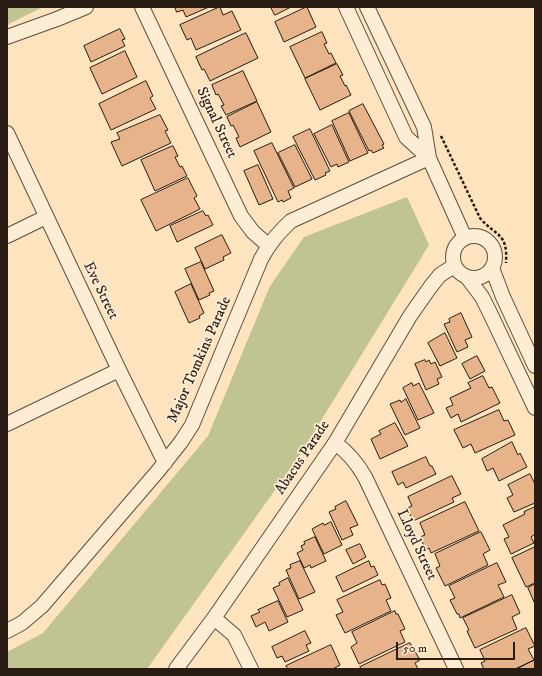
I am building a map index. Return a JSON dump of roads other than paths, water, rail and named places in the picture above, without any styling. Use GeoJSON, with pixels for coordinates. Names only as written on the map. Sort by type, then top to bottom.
{"type":"FeatureCollection","features":[{"type":"Feature","properties":{"kind":"street"},"geometry":{"type":"LineString","coordinates":[[7,37],[86,7]]}},
{"type":"Feature","properties":{"kind":"street","name":"Signal Street"},"geometry":{"type":"LineString","coordinates":[[142,7],[241,216],[252,232],[269,246]]}},
{"type":"Feature","properties":{"kind":"street"},"geometry":{"type":"LineString","coordinates":[[346,7],[406,137],[429,158]]}},
{"type":"Feature","properties":{"kind":"street"},"geometry":{"type":"LineString","coordinates":[[367,7],[424,127],[429,158],[465,238]]}},
{"type":"Feature","properties":{"kind":"street","name":"Eve Street"},"geometry":{"type":"LineString","coordinates":[[7,134],[119,370],[165,463]]}},
{"type":"Feature","properties":{"kind":"street","name":"Major Tomkins Parade"},"geometry":{"type":"LineString","coordinates":[[7,631],[22,623],[42,606],[165,463],[181,442],[192,424],[261,259],[279,232],[291,222],[429,158]]}},
{"type":"Feature","properties":{"kind":"street"},"geometry":{"type":"LineString","coordinates":[[7,236],[46,217]]}},
{"type":"Feature","properties":{"kind":"street"},"geometry":{"type":"LineString","coordinates":[[467,277],[479,278],[489,272],[492,268],[495,255],[490,243],[478,236],[465,238],[459,241],[453,253],[454,266],[458,271],[467,277],[482,297],[535,408]]}},
{"type":"Feature","properties":{"kind":"street","name":"Abacus Parade"},"geometry":{"type":"LineString","coordinates":[[176,669],[214,618],[335,442],[410,316],[440,275],[454,266]]}},
{"type":"Feature","properties":{"kind":"street"},"geometry":{"type":"LineString","coordinates":[[492,268],[502,297],[535,366]]}},
{"type":"Feature","properties":{"kind":"street"},"geometry":{"type":"LineString","coordinates":[[7,424],[119,370]]}},
{"type":"Feature","properties":{"kind":"street","name":"Lloyd Street"},"geometry":{"type":"LineString","coordinates":[[335,442],[347,451],[358,464],[365,477],[456,669]]}},
{"type":"Feature","properties":{"kind":"street"},"geometry":{"type":"LineString","coordinates":[[214,618],[234,635],[251,669]]}}]}
